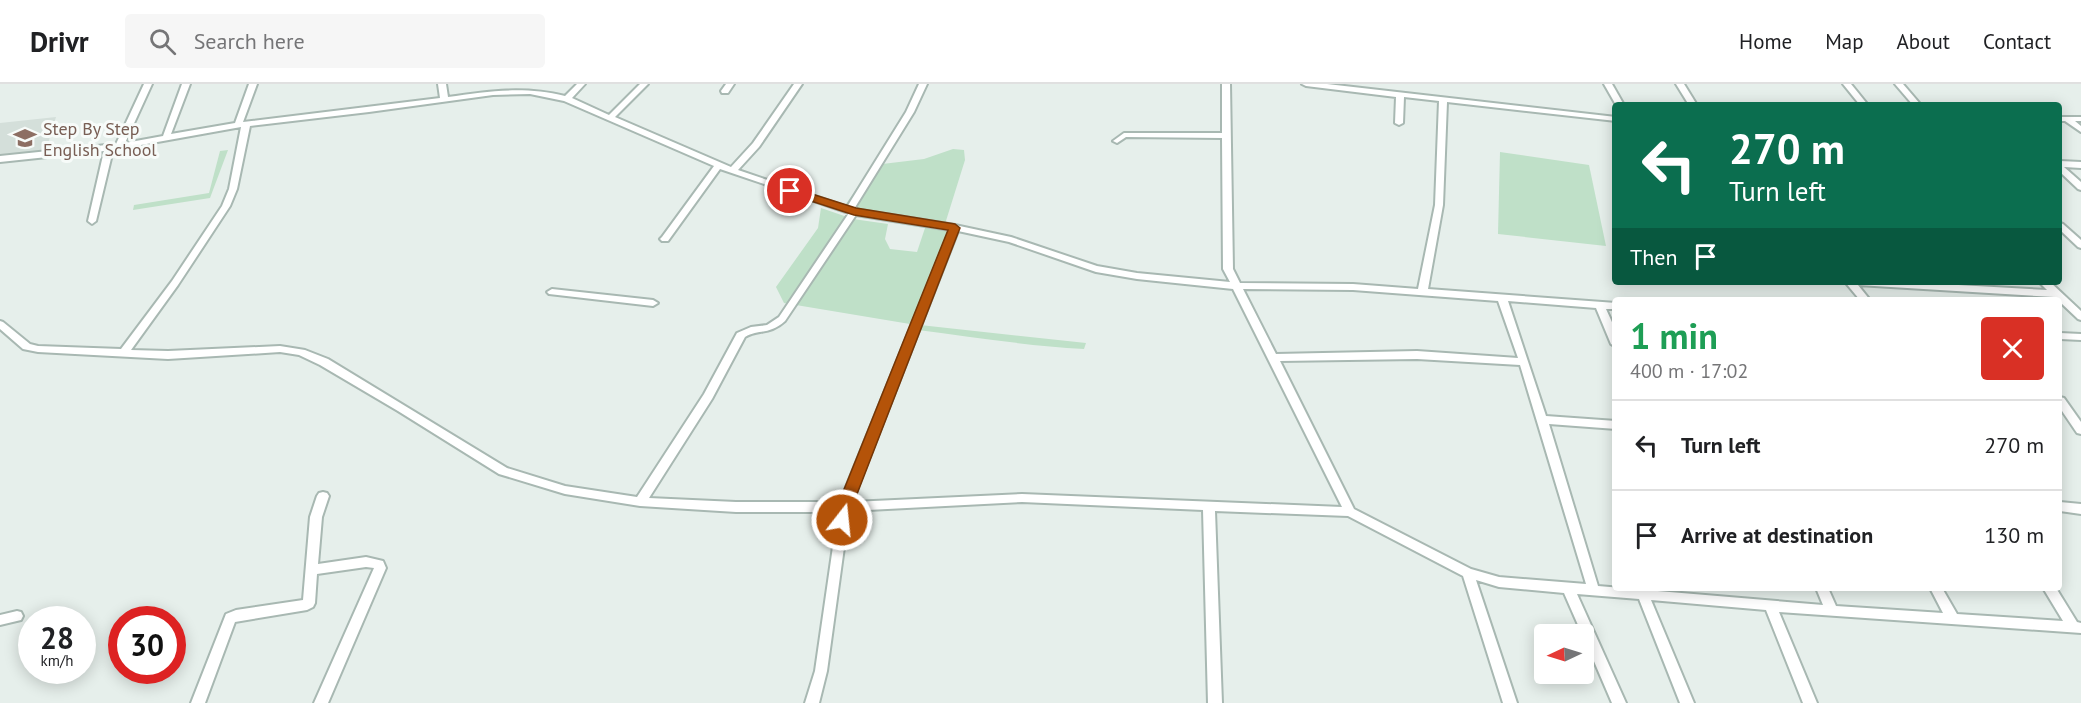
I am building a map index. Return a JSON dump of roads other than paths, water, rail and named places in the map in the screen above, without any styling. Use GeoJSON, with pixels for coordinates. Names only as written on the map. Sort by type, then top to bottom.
{"type":"FeatureCollection","features":[{"type":"Feature","properties":{"kind":"street"},"geometry":{"type":"LineString","coordinates":[[119,147],[148,84]]}},
{"type":"Feature","properties":{"kind":"street"},"geometry":{"type":"LineString","coordinates":[[165,138],[186,84]]}},
{"type":"Feature","properties":{"kind":"street"},"geometry":{"type":"LineString","coordinates":[[124,352],[175,283],[226,206],[233,189],[242,124],[253,84]]}},
{"type":"Feature","properties":{"kind":"street"},"geometry":{"type":"LineString","coordinates":[[442,84],[444,98]]}},
{"type":"Feature","properties":{"kind":"street"},"geometry":{"type":"LineString","coordinates":[[493,93],[498,84]]}},
{"type":"Feature","properties":{"kind":"street"},"geometry":{"type":"LineString","coordinates":[[530,92],[536,84]]}},
{"type":"Feature","properties":{"kind":"street"},"geometry":{"type":"LineString","coordinates":[[567,99],[581,84]]}},
{"type":"Feature","properties":{"kind":"street"},"geometry":{"type":"LineString","coordinates":[[610,118],[644,84]]}},
{"type":"Feature","properties":{"kind":"street"},"geometry":{"type":"LineString","coordinates":[[732,171],[756,144],[798,84]]}},
{"type":"Feature","properties":{"kind":"street"},"geometry":{"type":"LineString","coordinates":[[640,502],[708,396],[741,335],[745,332],[774,328],[783,319],[910,112],[923,84]]}},
{"type":"Feature","properties":{"kind":"street"},"geometry":{"type":"LineString","coordinates":[[1226,84],[1228,269],[1350,512]]}},
{"type":"Feature","properties":{"kind":"street"},"geometry":{"type":"LineString","coordinates":[[1306,84],[1612,119]]}},
{"type":"Feature","properties":{"kind":"street"},"geometry":{"type":"LineString","coordinates":[[1394,84],[1399,123]]}},
{"type":"Feature","properties":{"kind":"street"},"geometry":{"type":"LineString","coordinates":[[1608,84],[1618,102]]}},
{"type":"Feature","properties":{"kind":"street"},"geometry":{"type":"LineString","coordinates":[[1680,84],[1691,102]]}},
{"type":"Feature","properties":{"kind":"street"},"geometry":{"type":"LineString","coordinates":[[1847,84],[1862,102]]}},
{"type":"Feature","properties":{"kind":"street"},"geometry":{"type":"LineString","coordinates":[[1899,84],[1914,102]]}},
{"type":"Feature","properties":{"kind":"street"},"geometry":{"type":"LineString","coordinates":[[0,159],[109,149],[242,124],[403,106],[444,98],[530,92],[567,99],[718,166],[851,211],[955,228],[1011,240],[1096,269],[1137,276],[1236,286],[1353,288],[1612,306]]}},
{"type":"Feature","properties":{"kind":"street"},"geometry":{"type":"LineString","coordinates":[[1422,293],[1439,205],[1443,99]]}},
{"type":"Feature","properties":{"kind":"street"},"geometry":{"type":"LineString","coordinates":[[2063,119],[2081,119]]}},
{"type":"Feature","properties":{"kind":"street"},"geometry":{"type":"LineString","coordinates":[[2063,119],[2081,130]]}},
{"type":"Feature","properties":{"kind":"street"},"geometry":{"type":"LineString","coordinates":[[1117,141],[1124,135],[1226,136]]}},
{"type":"Feature","properties":{"kind":"street"},"geometry":{"type":"LineString","coordinates":[[92,221],[109,149]]}},
{"type":"Feature","properties":{"kind":"street"},"geometry":{"type":"LineString","coordinates":[[2062,166],[2081,165]]}},
{"type":"Feature","properties":{"kind":"street"},"geometry":{"type":"LineString","coordinates":[[665,239],[718,166]]}},
{"type":"Feature","properties":{"kind":"street"},"geometry":{"type":"LineString","coordinates":[[2062,168],[2081,187]]}},
{"type":"Feature","properties":{"kind":"street"},"geometry":{"type":"LineString","coordinates":[[812,703],[821,671],[844,507],[955,228]]}},
{"type":"Feature","properties":{"kind":"street"},"geometry":{"type":"LineString","coordinates":[[2062,228],[2081,245]]}},
{"type":"Feature","properties":{"kind":"street"},"geometry":{"type":"LineString","coordinates":[[1853,285],[1863,297]]}},
{"type":"Feature","properties":{"kind":"street"},"geometry":{"type":"LineString","coordinates":[[1902,285],[2057,294]]}},
{"type":"Feature","properties":{"kind":"street"},"geometry":{"type":"LineString","coordinates":[[2047,285],[2060,297]]}},
{"type":"Feature","properties":{"kind":"street"},"geometry":{"type":"LineString","coordinates":[[552,292],[653,303]]}},
{"type":"Feature","properties":{"kind":"street"},"geometry":{"type":"LineString","coordinates":[[1502,299],[1524,362],[1591,577],[1593,590]]}},
{"type":"Feature","properties":{"kind":"street"},"geometry":{"type":"LineString","coordinates":[[2062,299],[2081,317]]}},
{"type":"Feature","properties":{"kind":"street"},"geometry":{"type":"LineString","coordinates":[[1600,305],[1612,334]]}},
{"type":"Feature","properties":{"kind":"street"},"geometry":{"type":"LineString","coordinates":[[1,327],[27,347],[194,355],[280,349],[301,352],[402,408],[503,471],[565,490],[640,502],[736,507],[844,507],[1022,498],[1350,512],[1468,573],[1499,582],[1832,611],[2078,628]]}},
{"type":"Feature","properties":{"kind":"street"},"geometry":{"type":"LineString","coordinates":[[2062,336],[2081,337]]}},
{"type":"Feature","properties":{"kind":"street"},"geometry":{"type":"LineString","coordinates":[[1272,358],[1417,355],[1524,362]]}},
{"type":"Feature","properties":{"kind":"street"},"geometry":{"type":"LineString","coordinates":[[2062,403],[2077,420],[2081,430]]}},
{"type":"Feature","properties":{"kind":"street"},"geometry":{"type":"LineString","coordinates":[[2062,418],[2077,420]]}},
{"type":"Feature","properties":{"kind":"street"},"geometry":{"type":"LineString","coordinates":[[1542,420],[1612,425]]}},
{"type":"Feature","properties":{"kind":"street"},"geometry":{"type":"LineString","coordinates":[[198,703],[230,618],[236,615],[303,606],[311,598],[316,517],[323,496]]}},
{"type":"Feature","properties":{"kind":"street"},"geometry":{"type":"LineString","coordinates":[[1209,506],[1215,703]]}},
{"type":"Feature","properties":{"kind":"street"},"geometry":{"type":"LineString","coordinates":[[2062,507],[2081,509]]}},
{"type":"Feature","properties":{"kind":"street"},"geometry":{"type":"LineString","coordinates":[[312,570],[366,562],[379,564],[380,568],[321,703]]}},
{"type":"Feature","properties":{"kind":"street"},"geometry":{"type":"LineString","coordinates":[[1468,573],[1510,703]]}},
{"type":"Feature","properties":{"kind":"street"},"geometry":{"type":"LineString","coordinates":[[1568,588],[1620,703]]}},
{"type":"Feature","properties":{"kind":"street"},"geometry":{"type":"LineString","coordinates":[[1708,591],[1712,601]]}},
{"type":"Feature","properties":{"kind":"street"},"geometry":{"type":"LineString","coordinates":[[1823,591],[1832,611]]}},
{"type":"Feature","properties":{"kind":"street"},"geometry":{"type":"LineString","coordinates":[[1938,591],[1953,620]]}},
{"type":"Feature","properties":{"kind":"street"},"geometry":{"type":"LineString","coordinates":[[2051,591],[2078,628]]}},
{"type":"Feature","properties":{"kind":"street"},"geometry":{"type":"LineString","coordinates":[[1643,595],[1687,703]]}},
{"type":"Feature","properties":{"kind":"street"},"geometry":{"type":"LineString","coordinates":[[1770,606],[1810,703]]}},
{"type":"Feature","properties":{"kind":"street"},"geometry":{"type":"LineString","coordinates":[[0,620],[17,616]]}},
{"type":"Feature","properties":{"kind":"place","name":"Step By Step English School"},"geometry":{"type":"Point","coordinates":[25,138]}}]}
